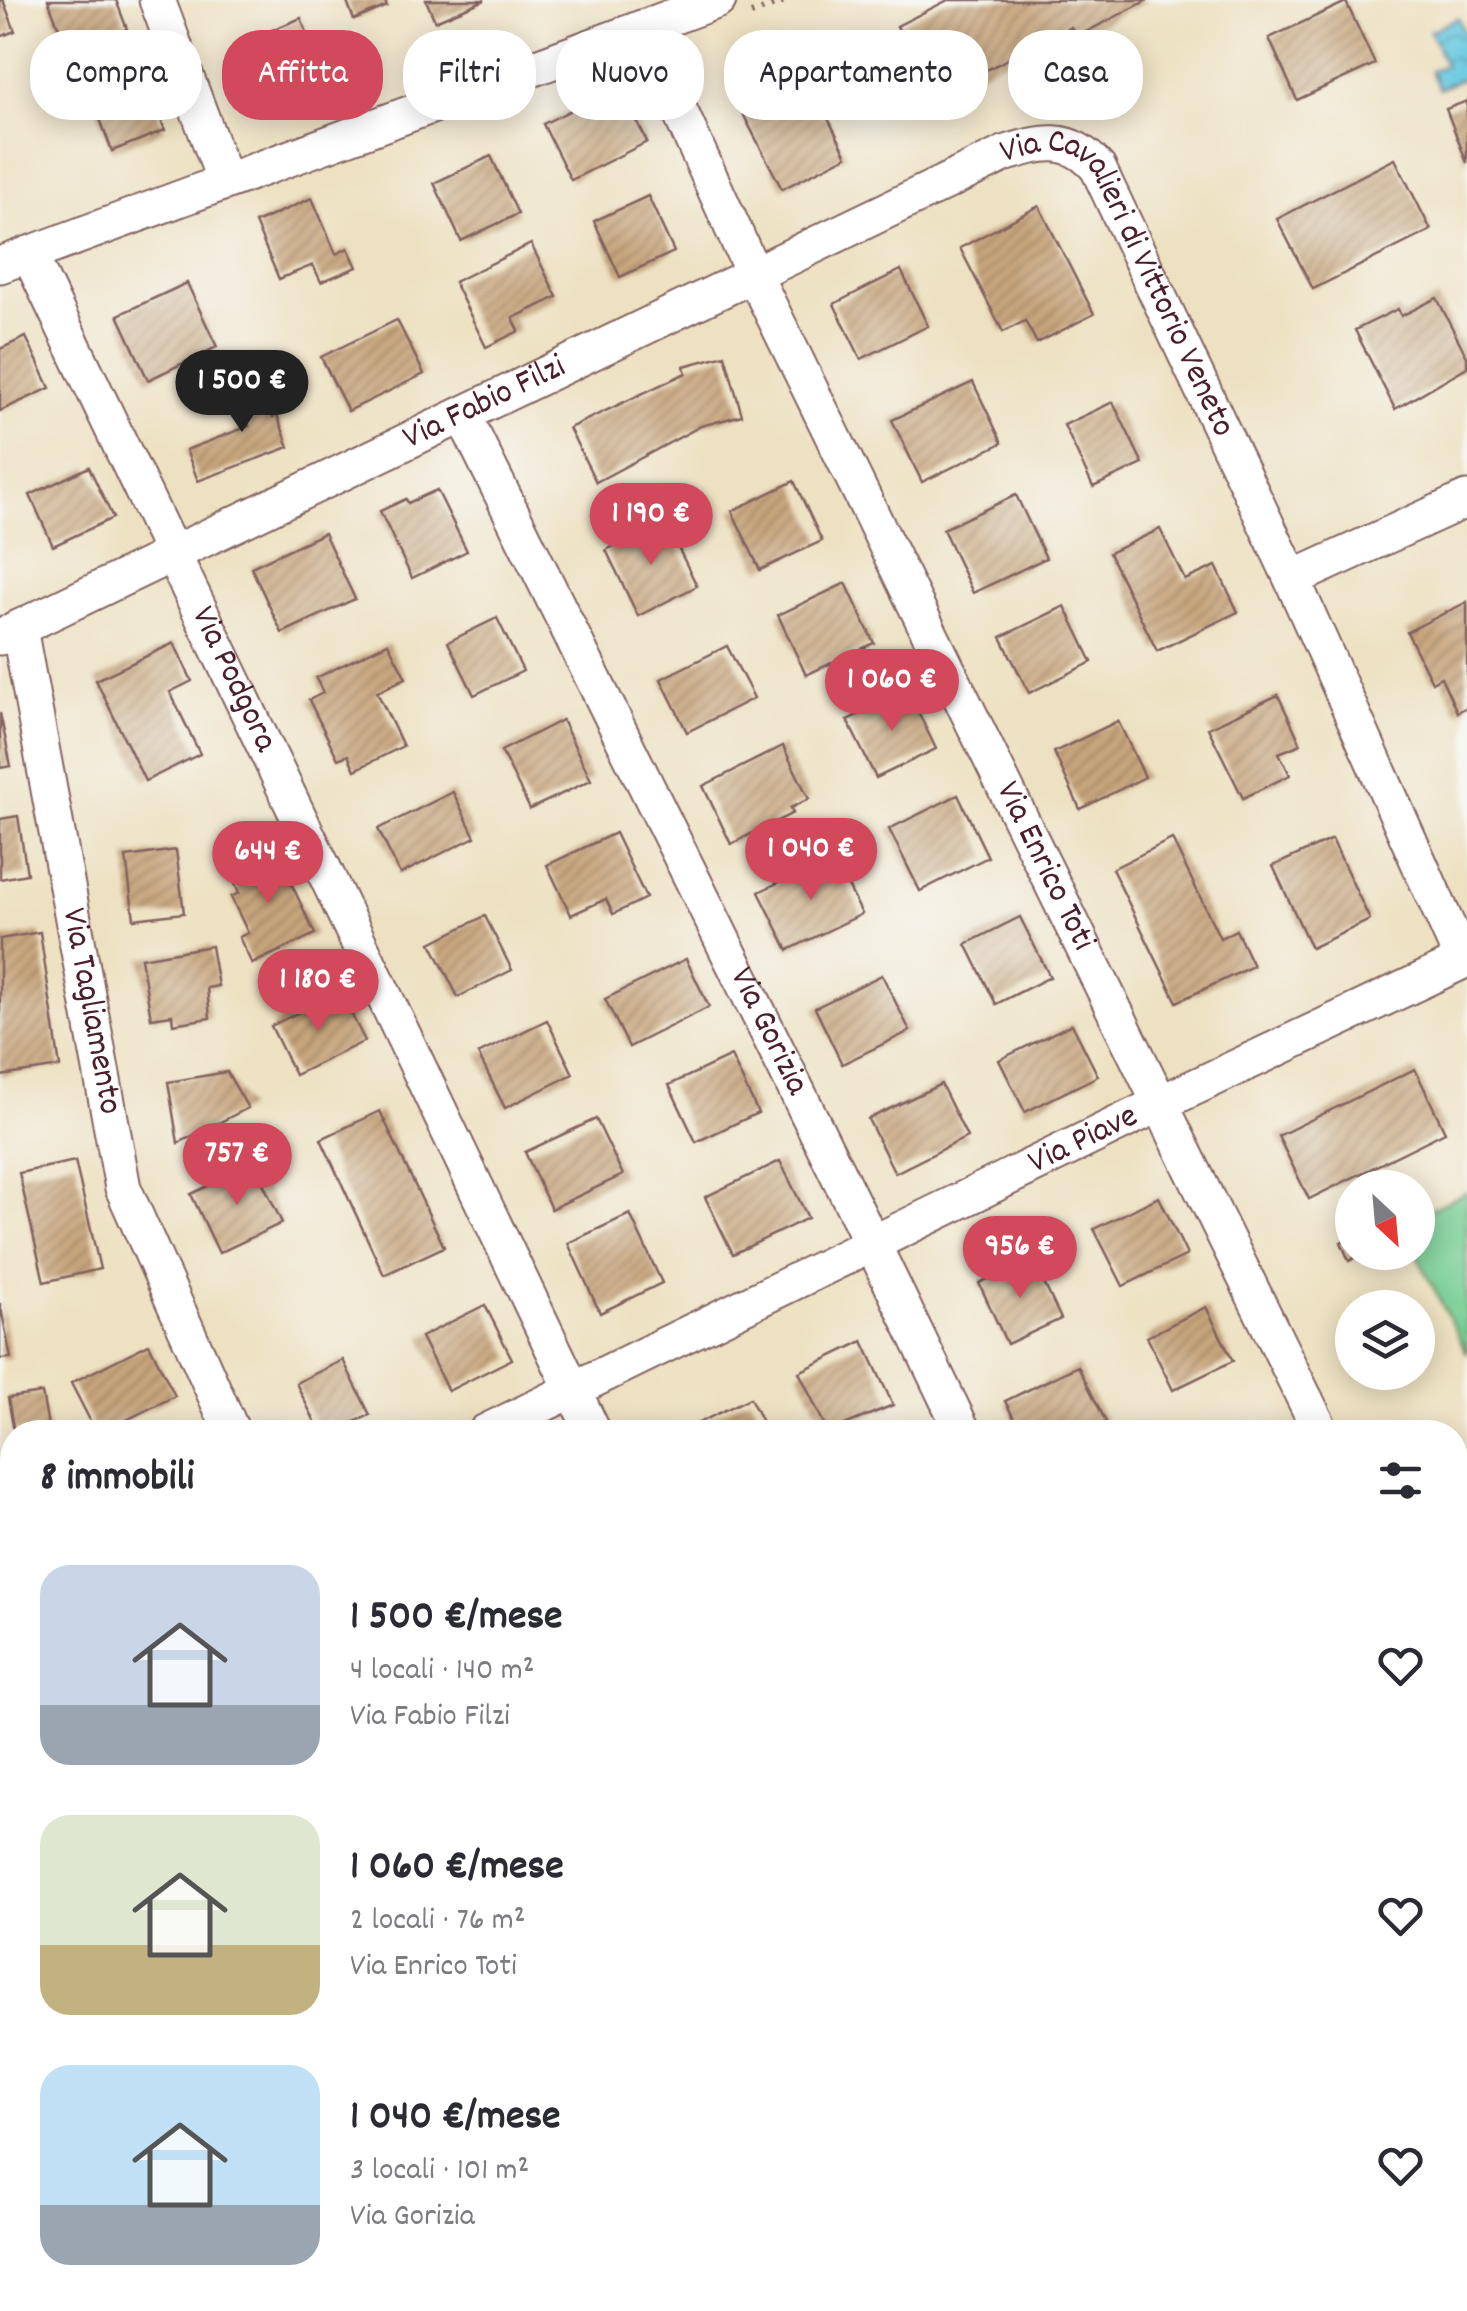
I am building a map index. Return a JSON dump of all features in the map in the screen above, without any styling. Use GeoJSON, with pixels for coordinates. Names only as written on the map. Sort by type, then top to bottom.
{"type":"FeatureCollection","features":[{"type":"Feature","properties":{"kind":"street"},"geometry":{"type":"LineString","coordinates":[[157,0],[225,182]]}},
{"type":"Feature","properties":{"kind":"street"},"geometry":{"type":"LineString","coordinates":[[14,259],[707,2]]}},
{"type":"Feature","properties":{"kind":"street","name":"Via Enrico Toti"},"geometry":{"type":"LineString","coordinates":[[642,28],[754,276],[1314,1420]]}},
{"type":"Feature","properties":{"kind":"street","name":"Via Cavalieri di Vittorio Veneto"},"geometry":{"type":"LineString","coordinates":[[754,276],[1004,154],[1036,144],[1060,144],[1082,150],[1098,168],[1292,579],[1465,960]]}},
{"type":"Feature","properties":{"kind":"street","name":"Via Podgora"},"geometry":{"type":"LineString","coordinates":[[14,259],[172,553],[587,1420]]}},
{"type":"Feature","properties":{"kind":"street","name":"Via Fabio Filzi"},"geometry":{"type":"LineString","coordinates":[[10,633],[754,276]]}},
{"type":"Feature","properties":{"kind":"street","name":"Via Gorizia"},"geometry":{"type":"LineString","coordinates":[[463,415],[957,1420]]}},
{"type":"Feature","properties":{"kind":"street"},"geometry":{"type":"LineString","coordinates":[[1292,579],[1467,499]]}},
{"type":"Feature","properties":{"kind":"street","name":"Via Tagliamento"},"geometry":{"type":"LineString","coordinates":[[10,633],[123,1188],[227,1420]]}},
{"type":"Feature","properties":{"kind":"street","name":"Via Piave"},"geometry":{"type":"LineString","coordinates":[[512,1420],[1161,1103],[1465,960]]}},
{"type":"Feature","properties":{"kind":"green space"},"geometry":{"type":"Polygon","coordinates":[[[1467,1192],[1467,1354],[1425,1270],[1435,1270],[1435,1207],[1467,1192]]]}},
{"type":"Feature","properties":{"kind":"water"},"geometry":{"type":"Polygon","coordinates":[[[1458,18],[1467,40],[1467,77],[1439,89],[1431,71],[1445,65],[1430,31],[1458,18]]]}},
{"type":"Feature","properties":{"kind":"building"},"geometry":{"type":"Polygon","coordinates":[[[0,0],[15,31],[0,37],[0,0]]]}},
{"type":"Feature","properties":{"kind":"building"},"geometry":{"type":"Polygon","coordinates":[[[48,0],[116,0],[127,29],[124,30],[60,30],[48,0]]]}},
{"type":"Feature","properties":{"kind":"building"},"geometry":{"type":"Polygon","coordinates":[[[346,0],[384,0],[387,6],[354,20],[346,0]]]}},
{"type":"Feature","properties":{"kind":"building"},"geometry":{"type":"Polygon","coordinates":[[[426,0],[485,0],[435,21],[426,0]]]}},
{"type":"Feature","properties":{"kind":"building"},"geometry":{"type":"Polygon","coordinates":[[[948,0],[1148,0],[1090,30],[1008,30],[1008,59],[988,69],[988,30],[899,30],[897,26],[948,0]]]}},
{"type":"Feature","properties":{"kind":"building"},"geometry":{"type":"Polygon","coordinates":[[[1346,2],[1375,64],[1297,100],[1269,38],[1346,2]]]}},
{"type":"Feature","properties":{"kind":"building"},"geometry":{"type":"Polygon","coordinates":[[[301,18],[306,30],[272,30],[301,18]]]}},
{"type":"Feature","properties":{"kind":"building"},"geometry":{"type":"Polygon","coordinates":[[[1467,101],[1467,163],[1446,109],[1467,101]]]}},
{"type":"Feature","properties":{"kind":"building"},"geometry":{"type":"Polygon","coordinates":[[[556,118],[636,120],[647,142],[571,180],[543,124],[556,118]]]}},
{"type":"Feature","properties":{"kind":"building"},"geometry":{"type":"Polygon","coordinates":[[[100,120],[161,120],[165,130],[112,151],[100,120]]]}},
{"type":"Feature","properties":{"kind":"building"},"geometry":{"type":"Polygon","coordinates":[[[746,120],[829,120],[847,156],[782,189],[746,120]]]}},
{"type":"Feature","properties":{"kind":"building"},"geometry":{"type":"Polygon","coordinates":[[[491,156],[518,214],[461,241],[434,183],[491,156]]]}},
{"type":"Feature","properties":{"kind":"building"},"geometry":{"type":"Polygon","coordinates":[[[1395,159],[1431,230],[1313,289],[1277,219],[1395,159]]]}},
{"type":"Feature","properties":{"kind":"building"},"geometry":{"type":"Polygon","coordinates":[[[648,196],[674,252],[620,277],[594,221],[648,196]]]}},
{"type":"Feature","properties":{"kind":"building"},"geometry":{"type":"Polygon","coordinates":[[[312,198],[336,254],[348,248],[357,267],[321,282],[313,265],[279,279],[255,223],[312,198]]]}},
{"type":"Feature","properties":{"kind":"building"},"geometry":{"type":"Polygon","coordinates":[[[1039,206],[1094,314],[1037,343],[1025,321],[1003,332],[960,248],[1039,206]]]}},
{"type":"Feature","properties":{"kind":"building"},"geometry":{"type":"Polygon","coordinates":[[[531,244],[557,297],[513,318],[519,331],[486,347],[454,282],[531,244]]]}},
{"type":"Feature","properties":{"kind":"building"},"geometry":{"type":"Polygon","coordinates":[[[901,270],[928,326],[861,359],[834,304],[901,270]]]}},
{"type":"Feature","properties":{"kind":"building"},"geometry":{"type":"Polygon","coordinates":[[[187,283],[217,347],[148,380],[118,315],[187,283]]]}},
{"type":"Feature","properties":{"kind":"building"},"geometry":{"type":"Polygon","coordinates":[[[1437,298],[1467,357],[1467,367],[1395,409],[1355,330],[1398,309],[1401,316],[1437,298]]]}},
{"type":"Feature","properties":{"kind":"building"},"geometry":{"type":"Polygon","coordinates":[[[397,320],[424,374],[348,411],[321,357],[397,320]]]}},
{"type":"Feature","properties":{"kind":"building"},"geometry":{"type":"Polygon","coordinates":[[[26,337],[50,388],[0,411],[0,349],[26,337]]]}},
{"type":"Feature","properties":{"kind":"building"},"geometry":{"type":"Polygon","coordinates":[[[725,355],[742,415],[701,426],[596,482],[569,428],[686,373],[684,366],[725,355]]]}},
{"type":"Feature","properties":{"kind":"building"},"geometry":{"type":"Polygon","coordinates":[[[257,374],[289,447],[198,481],[186,450],[249,426],[232,383],[257,374]]]}},
{"type":"Feature","properties":{"kind":"building"},"geometry":{"type":"Polygon","coordinates":[[[973,382],[1002,443],[922,482],[892,420],[973,382]]]}},
{"type":"Feature","properties":{"kind":"building"},"geometry":{"type":"Polygon","coordinates":[[[1113,402],[1143,464],[1093,487],[1064,425],[1113,402]]]}},
{"type":"Feature","properties":{"kind":"building"},"geometry":{"type":"Polygon","coordinates":[[[89,467],[113,518],[53,546],[30,495],[89,467]]]}},
{"type":"Feature","properties":{"kind":"building"},"geometry":{"type":"Polygon","coordinates":[[[794,481],[822,541],[760,570],[732,511],[794,481]]]}},
{"type":"Feature","properties":{"kind":"building"},"geometry":{"type":"Polygon","coordinates":[[[437,490],[467,551],[412,578],[380,511],[437,490]]]}},
{"type":"Feature","properties":{"kind":"building"},"geometry":{"type":"Polygon","coordinates":[[[1016,495],[1046,558],[973,593],[943,529],[1016,495]]]}},
{"type":"Feature","properties":{"kind":"building"},"geometry":{"type":"Polygon","coordinates":[[[665,521],[697,586],[638,616],[606,550],[665,521]]]}},
{"type":"Feature","properties":{"kind":"building"},"geometry":{"type":"Polygon","coordinates":[[[1160,529],[1185,580],[1216,566],[1238,612],[1157,651],[1109,553],[1160,529]]]}},
{"type":"Feature","properties":{"kind":"building"},"geometry":{"type":"Polygon","coordinates":[[[324,533],[355,599],[282,633],[251,567],[324,533]]]}},
{"type":"Feature","properties":{"kind":"building"},"geometry":{"type":"Polygon","coordinates":[[[846,583],[874,643],[806,675],[778,615],[846,583]]]}},
{"type":"Feature","properties":{"kind":"building"},"geometry":{"type":"Polygon","coordinates":[[[1467,602],[1467,707],[1457,712],[1441,677],[1432,682],[1407,632],[1467,602]]]}},
{"type":"Feature","properties":{"kind":"building"},"geometry":{"type":"Polygon","coordinates":[[[1065,606],[1092,662],[1029,693],[1001,637],[1065,606]]]}},
{"type":"Feature","properties":{"kind":"building"},"geometry":{"type":"Polygon","coordinates":[[[497,618],[523,671],[474,695],[448,642],[497,618]]]}},
{"type":"Feature","properties":{"kind":"building"},"geometry":{"type":"Polygon","coordinates":[[[174,643],[192,681],[170,692],[200,754],[145,781],[96,680],[174,643]]]}},
{"type":"Feature","properties":{"kind":"building"},"geometry":{"type":"Polygon","coordinates":[[[388,643],[406,678],[377,692],[403,746],[355,770],[348,755],[338,759],[309,700],[323,693],[316,678],[388,643]]]}},
{"type":"Feature","properties":{"kind":"building"},"geometry":{"type":"Polygon","coordinates":[[[727,646],[754,698],[687,732],[661,679],[727,646]]]}},
{"type":"Feature","properties":{"kind":"building"},"geometry":{"type":"Polygon","coordinates":[[[908,691],[936,749],[876,778],[847,720],[908,691]]]}},
{"type":"Feature","properties":{"kind":"building"},"geometry":{"type":"Polygon","coordinates":[[[1278,695],[1301,744],[1279,753],[1290,775],[1243,798],[1208,728],[1278,695]]]}},
{"type":"Feature","properties":{"kind":"building"},"geometry":{"type":"Polygon","coordinates":[[[0,713],[11,766],[0,768],[0,713]]]}},
{"type":"Feature","properties":{"kind":"building"},"geometry":{"type":"Polygon","coordinates":[[[562,720],[591,780],[530,809],[501,751],[562,720]]]}},
{"type":"Feature","properties":{"kind":"building"},"geometry":{"type":"Polygon","coordinates":[[[1118,721],[1145,777],[1080,809],[1054,752],[1118,721]]]}},
{"type":"Feature","properties":{"kind":"building"},"geometry":{"type":"Polygon","coordinates":[[[783,746],[809,799],[790,808],[793,813],[731,844],[703,786],[783,746]]]}},
{"type":"Feature","properties":{"kind":"building"},"geometry":{"type":"Polygon","coordinates":[[[453,792],[475,837],[400,874],[378,829],[453,792]]]}},
{"type":"Feature","properties":{"kind":"building"},"geometry":{"type":"Polygon","coordinates":[[[958,795],[988,857],[920,891],[889,829],[958,795]]]}},
{"type":"Feature","properties":{"kind":"building"},"geometry":{"type":"Polygon","coordinates":[[[18,816],[27,874],[0,879],[0,819],[18,816]]]}},
{"type":"Feature","properties":{"kind":"building"},"geometry":{"type":"Polygon","coordinates":[[[615,833],[646,898],[613,914],[606,899],[571,915],[547,865],[615,833]]]}},
{"type":"Feature","properties":{"kind":"building"},"geometry":{"type":"Polygon","coordinates":[[[1172,839],[1220,938],[1236,930],[1253,966],[1177,1002],[1112,869],[1172,839]]]}},
{"type":"Feature","properties":{"kind":"building"},"geometry":{"type":"Polygon","coordinates":[[[1332,839],[1370,920],[1311,948],[1273,866],[1332,839]]]}},
{"type":"Feature","properties":{"kind":"building"},"geometry":{"type":"Polygon","coordinates":[[[274,847],[315,934],[252,964],[239,937],[248,933],[231,897],[239,893],[228,868],[274,847]]]}},
{"type":"Feature","properties":{"kind":"building"},"geometry":{"type":"Polygon","coordinates":[[[176,850],[184,913],[134,919],[126,857],[176,850]]]}},
{"type":"Feature","properties":{"kind":"building"},"geometry":{"type":"Polygon","coordinates":[[[833,856],[862,914],[788,950],[759,892],[833,856]]]}},
{"type":"Feature","properties":{"kind":"building"},"geometry":{"type":"Polygon","coordinates":[[[485,916],[512,970],[458,997],[431,943],[485,916]]]}},
{"type":"Feature","properties":{"kind":"building"},"geometry":{"type":"Polygon","coordinates":[[[1020,917],[1050,977],[996,1004],[966,944],[1020,917]]]}},
{"type":"Feature","properties":{"kind":"building"},"geometry":{"type":"Polygon","coordinates":[[[40,932],[60,1067],[0,1076],[0,939],[40,932]]]}},
{"type":"Feature","properties":{"kind":"building"},"geometry":{"type":"Polygon","coordinates":[[[211,946],[218,986],[207,988],[210,1018],[173,1024],[172,1015],[151,1018],[141,958],[211,946]]]}},
{"type":"Feature","properties":{"kind":"building"},"geometry":{"type":"Polygon","coordinates":[[[686,959],[709,1007],[629,1047],[605,999],[686,959]]]}},
{"type":"Feature","properties":{"kind":"building"},"geometry":{"type":"Polygon","coordinates":[[[882,975],[910,1031],[842,1064],[815,1008],[882,975]]]}},
{"type":"Feature","properties":{"kind":"building"},"geometry":{"type":"Polygon","coordinates":[[[340,992],[365,1041],[295,1075],[271,1026],[340,992]]]}},
{"type":"Feature","properties":{"kind":"building"},"geometry":{"type":"Polygon","coordinates":[[[547,1020],[573,1074],[505,1108],[478,1054],[547,1020]]]}},
{"type":"Feature","properties":{"kind":"building"},"geometry":{"type":"Polygon","coordinates":[[[1072,1024],[1098,1076],[1025,1112],[999,1060],[1072,1024]]]}},
{"type":"Feature","properties":{"kind":"building"},"geometry":{"type":"Polygon","coordinates":[[[731,1056],[758,1113],[696,1142],[669,1085],[731,1056]]]}},
{"type":"Feature","properties":{"kind":"building"},"geometry":{"type":"Polygon","coordinates":[[[1415,1069],[1445,1132],[1368,1170],[1335,1170],[1335,1186],[1309,1199],[1278,1136],[1415,1069]]]}},
{"type":"Feature","properties":{"kind":"building"},"geometry":{"type":"Polygon","coordinates":[[[227,1072],[248,1108],[178,1143],[168,1082],[227,1072]]]}},
{"type":"Feature","properties":{"kind":"building"},"geometry":{"type":"Polygon","coordinates":[[[941,1084],[967,1137],[895,1173],[868,1119],[941,1084]]]}},
{"type":"Feature","properties":{"kind":"building"},"geometry":{"type":"Polygon","coordinates":[[[380,1111],[444,1247],[384,1275],[321,1139],[380,1111]]]}},
{"type":"Feature","properties":{"kind":"building"},"geometry":{"type":"Polygon","coordinates":[[[596,1119],[623,1175],[551,1209],[525,1152],[596,1119]]]}},
{"type":"Feature","properties":{"kind":"building"},"geometry":{"type":"Polygon","coordinates":[[[75,1161],[100,1269],[44,1282],[19,1173],[75,1161]]]}},
{"type":"Feature","properties":{"kind":"building"},"geometry":{"type":"Polygon","coordinates":[[[780,1161],[808,1218],[733,1254],[705,1197],[780,1161]]]}},
{"type":"Feature","properties":{"kind":"building"},"geometry":{"type":"Polygon","coordinates":[[[254,1164],[282,1223],[219,1253],[191,1194],[254,1164]]]}},
{"type":"Feature","properties":{"kind":"building"},"geometry":{"type":"Polygon","coordinates":[[[1159,1197],[1187,1255],[1123,1286],[1094,1229],[1159,1197]]]}},
{"type":"Feature","properties":{"kind":"building"},"geometry":{"type":"Polygon","coordinates":[[[630,1214],[662,1283],[600,1313],[568,1243],[630,1214]]]}},
{"type":"Feature","properties":{"kind":"building"},"geometry":{"type":"Polygon","coordinates":[[[1032,1258],[1061,1319],[1007,1344],[979,1283],[1032,1258]]]}},
{"type":"Feature","properties":{"kind":"building"},"geometry":{"type":"Polygon","coordinates":[[[0,1303],[11,1358],[0,1359],[0,1303]]]}},
{"type":"Feature","properties":{"kind":"building"},"geometry":{"type":"Polygon","coordinates":[[[485,1305],[512,1359],[448,1391],[421,1337],[485,1305]]]}},
{"type":"Feature","properties":{"kind":"building"},"geometry":{"type":"Polygon","coordinates":[[[1206,1307],[1233,1361],[1173,1390],[1147,1337],[1206,1307]]]}},
{"type":"Feature","properties":{"kind":"building"},"geometry":{"type":"Polygon","coordinates":[[[863,1341],[893,1405],[857,1420],[822,1420],[799,1372],[863,1341]]]}},
{"type":"Feature","properties":{"kind":"building"},"geometry":{"type":"Polygon","coordinates":[[[149,1344],[175,1396],[126,1420],[90,1420],[71,1383],[149,1344]]]}},
{"type":"Feature","properties":{"kind":"building"},"geometry":{"type":"Polygon","coordinates":[[[343,1360],[370,1415],[359,1420],[314,1420],[296,1383],[343,1360]]]}},
{"type":"Feature","properties":{"kind":"building"},"geometry":{"type":"Polygon","coordinates":[[[1078,1366],[1105,1420],[1015,1420],[1005,1401],[1078,1366]]]}},
{"type":"Feature","properties":{"kind":"building"},"geometry":{"type":"Polygon","coordinates":[[[42,1393],[47,1420],[12,1420],[8,1398],[42,1393]]]}},
{"type":"Feature","properties":{"kind":"building"},"geometry":{"type":"Polygon","coordinates":[[[750,1398],[761,1420],[705,1420],[750,1398]]]}}]}
